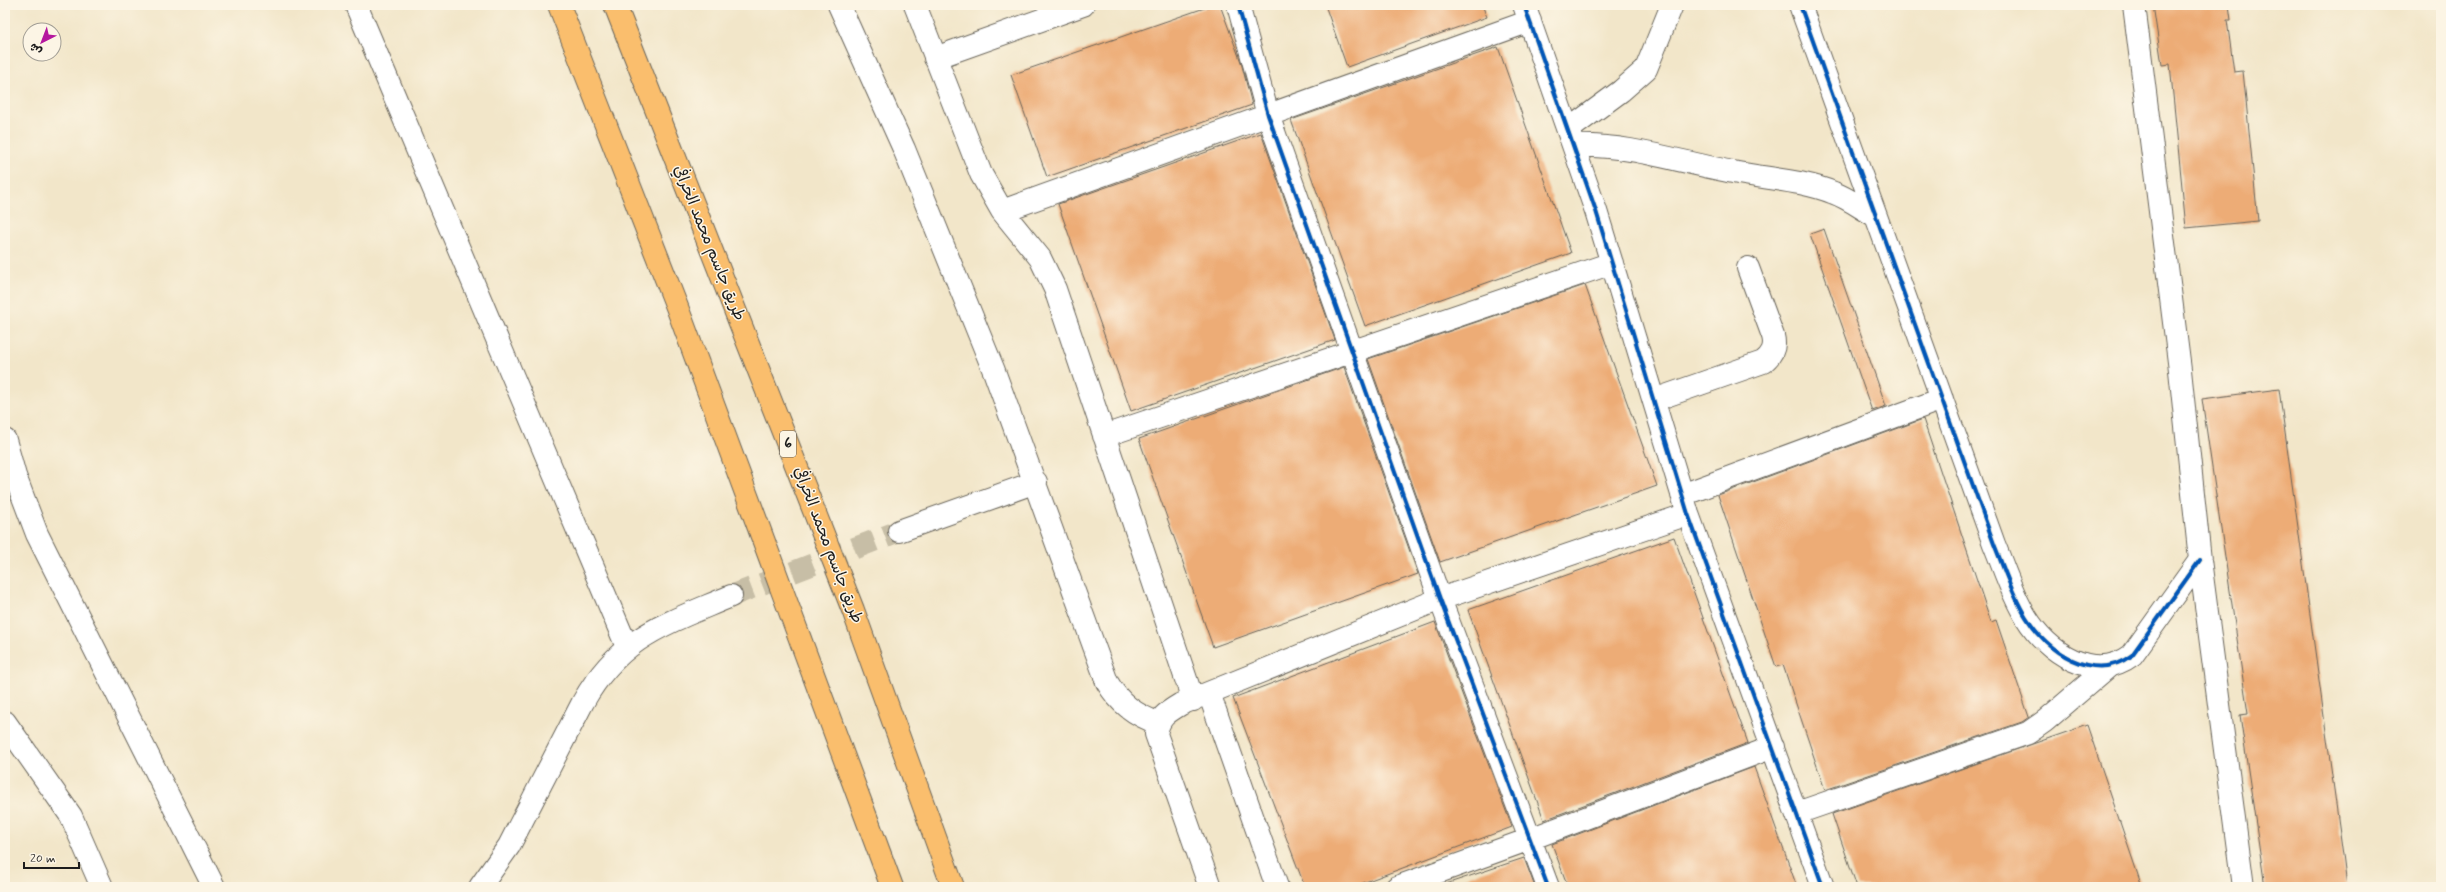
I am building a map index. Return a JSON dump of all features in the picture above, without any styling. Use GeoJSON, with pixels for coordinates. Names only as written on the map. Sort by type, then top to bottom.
{"type":"FeatureCollection","features":[{"type":"Feature","properties":{"kind":"highway"},"geometry":{"type":"LineString","coordinates":[[559,5],[683,322],[892,887]]}},
{"type":"Feature","properties":{"kind":"highway","name":"طريق جاسم محمد الخرافي"},"geometry":{"type":"LineString","coordinates":[[614,5],[854,610],[953,887]]}},
{"type":"Feature","properties":{"kind":"street"},"geometry":{"type":"LineString","coordinates":[[356,5],[627,646]]}},
{"type":"Feature","properties":{"kind":"street"},"geometry":{"type":"LineString","coordinates":[[839,5],[904,149],[950,260],[1036,482],[1107,682],[1116,696],[1128,708],[1158,723]]}},
{"type":"Feature","properties":{"kind":"street"},"geometry":{"type":"LineString","coordinates":[[914,5],[981,174],[1002,211],[1040,258],[1055,289],[1104,436],[1201,697],[1277,887]]}},
{"type":"Feature","properties":{"kind":"street"},"geometry":{"type":"LineString","coordinates":[[935,58],[1083,5]]}},
{"type":"Feature","properties":{"kind":"street"},"geometry":{"type":"LineString","coordinates":[[1238,5],[1268,115],[1440,598],[1548,887]]}},
{"type":"Feature","properties":{"kind":"street"},"geometry":{"type":"LineString","coordinates":[[1571,138],[1646,69],[1672,5]]}},
{"type":"Feature","properties":{"kind":"street"},"geometry":{"type":"LineString","coordinates":[[1800,5],[1874,215],[1994,544],[2026,618],[2045,640],[2077,663],[2098,668],[2117,665],[2132,655],[2200,560]]}},
{"type":"Feature","properties":{"kind":"street"},"geometry":{"type":"LineString","coordinates":[[2134,5],[2180,370],[2200,560],[2243,887]]}},
{"type":"Feature","properties":{"kind":"street"},"geometry":{"type":"LineString","coordinates":[[1002,211],[1268,115],[1527,13],[1571,138],[1612,263],[1685,505],[1823,887]]}},
{"type":"Feature","properties":{"kind":"street"},"geometry":{"type":"LineString","coordinates":[[1571,138],[1595,145],[1666,156],[1733,172],[1806,184],[1835,193],[1874,215]]}},
{"type":"Feature","properties":{"kind":"street"},"geometry":{"type":"LineString","coordinates":[[1104,436],[1612,263]]}},
{"type":"Feature","properties":{"kind":"street"},"geometry":{"type":"LineString","coordinates":[[1654,400],[1763,362],[1772,354],[1775,342],[1774,336],[1748,268]]}},
{"type":"Feature","properties":{"kind":"street"},"geometry":{"type":"LineString","coordinates":[[1210,887],[1156,734],[1158,723],[1162,715],[1201,697],[1440,598],[1685,505],[1942,399]]}},
{"type":"Feature","properties":{"kind":"street"},"geometry":{"type":"LineString","coordinates":[[5,440],[15,476],[37,534],[214,887]]}},
{"type":"Feature","properties":{"kind":"street"},"geometry":{"type":"LineString","coordinates":[[899,531],[1036,482]]}},
{"type":"Feature","properties":{"kind":"street"},"geometry":{"type":"LineString","coordinates":[[480,887],[508,846],[595,681],[610,663],[627,646],[658,628],[731,596]]}},
{"type":"Feature","properties":{"kind":"street"},"geometry":{"type":"LineString","coordinates":[[1797,813],[2028,733],[2045,721],[2108,667]]}},
{"type":"Feature","properties":{"kind":"street"},"geometry":{"type":"LineString","coordinates":[[5,722],[71,816],[102,887]]}},
{"type":"Feature","properties":{"kind":"street"},"geometry":{"type":"LineString","coordinates":[[1397,887],[1530,839],[1773,747]]}},
{"type":"Feature","properties":{"kind":"building"},"geometry":{"type":"Polygon","coordinates":[[[1213,5],[1220,5],[1241,62],[1252,105],[1047,177],[1011,75],[1213,5]]]}},
{"type":"Feature","properties":{"kind":"building"},"geometry":{"type":"Polygon","coordinates":[[[1325,5],[1482,5],[1487,17],[1347,67],[1325,5]]]}},
{"type":"Feature","properties":{"kind":"building"},"geometry":{"type":"Polygon","coordinates":[[[2153,5],[2229,5],[2231,20],[2227,20],[2234,72],[2243,71],[2258,221],[2186,228],[2170,64],[2162,65],[2153,5]]]}},
{"type":"Feature","properties":{"kind":"building"},"geometry":{"type":"Polygon","coordinates":[[[1498,47],[1571,253],[1365,326],[1291,120],[1498,47]]]}},
{"type":"Feature","properties":{"kind":"building"},"geometry":{"type":"Polygon","coordinates":[[[1261,133],[1335,340],[1131,411],[1058,204],[1261,133]]]}},
{"type":"Feature","properties":{"kind":"building"},"geometry":{"type":"Polygon","coordinates":[[[1824,229],[1886,406],[1872,411],[1810,234],[1824,229]]]}},
{"type":"Feature","properties":{"kind":"building"},"geometry":{"type":"Polygon","coordinates":[[[1585,285],[1657,486],[1440,562],[1368,359],[1585,285]]]}},
{"type":"Feature","properties":{"kind":"building"},"geometry":{"type":"Polygon","coordinates":[[[1344,367],[1418,574],[1213,647],[1139,439],[1344,367]]]}},
{"type":"Feature","properties":{"kind":"building"},"geometry":{"type":"Polygon","coordinates":[[[2279,389],[2347,887],[2265,887],[2240,715],[2248,714],[2202,399],[2279,389]]]}},
{"type":"Feature","properties":{"kind":"building"},"geometry":{"type":"Polygon","coordinates":[[[1923,419],[1991,622],[1996,620],[2029,717],[2022,722],[1825,790],[1783,665],[1776,667],[1718,495],[1923,419]]]}},
{"type":"Feature","properties":{"kind":"building"},"geometry":{"type":"Polygon","coordinates":[[[1674,537],[1748,743],[1544,820],[1468,610],[1674,537]]]}},
{"type":"Feature","properties":{"kind":"building"},"geometry":{"type":"Polygon","coordinates":[[[1435,622],[1512,827],[1352,887],[1305,887],[1233,698],[1435,622]]]}},
{"type":"Feature","properties":{"kind":"building"},"geometry":{"type":"Polygon","coordinates":[[[2087,725],[2142,887],[1857,887],[1832,814],[2087,725]]]}},
{"type":"Feature","properties":{"kind":"building"},"geometry":{"type":"Polygon","coordinates":[[[1754,767],[1797,887],[1568,887],[1552,844],[1754,767]]]}},
{"type":"Feature","properties":{"kind":"building"},"geometry":{"type":"Polygon","coordinates":[[[1524,858],[1535,887],[1447,887],[1446,884],[1524,858]]]}},
{"type":"Feature","properties":{"kind":"tunnel"},"geometry":{"type":"LineString","coordinates":[[731,596],[899,531]]}},
{"type":"Feature","properties":{"kind":"cycle path"},"geometry":{"type":"LineString","coordinates":[[1238,5],[1268,115],[1440,599],[1548,887]]}},
{"type":"Feature","properties":{"kind":"cycle path"},"geometry":{"type":"LineString","coordinates":[[1524,5],[1596,211],[1688,514],[1823,887]]}},
{"type":"Feature","properties":{"kind":"cycle path"},"geometry":{"type":"LineString","coordinates":[[1800,5],[1994,544],[2016,600],[2035,630],[2046,642],[2073,660],[2087,665],[2102,666],[2117,663],[2132,655],[2200,560]]}}]}
